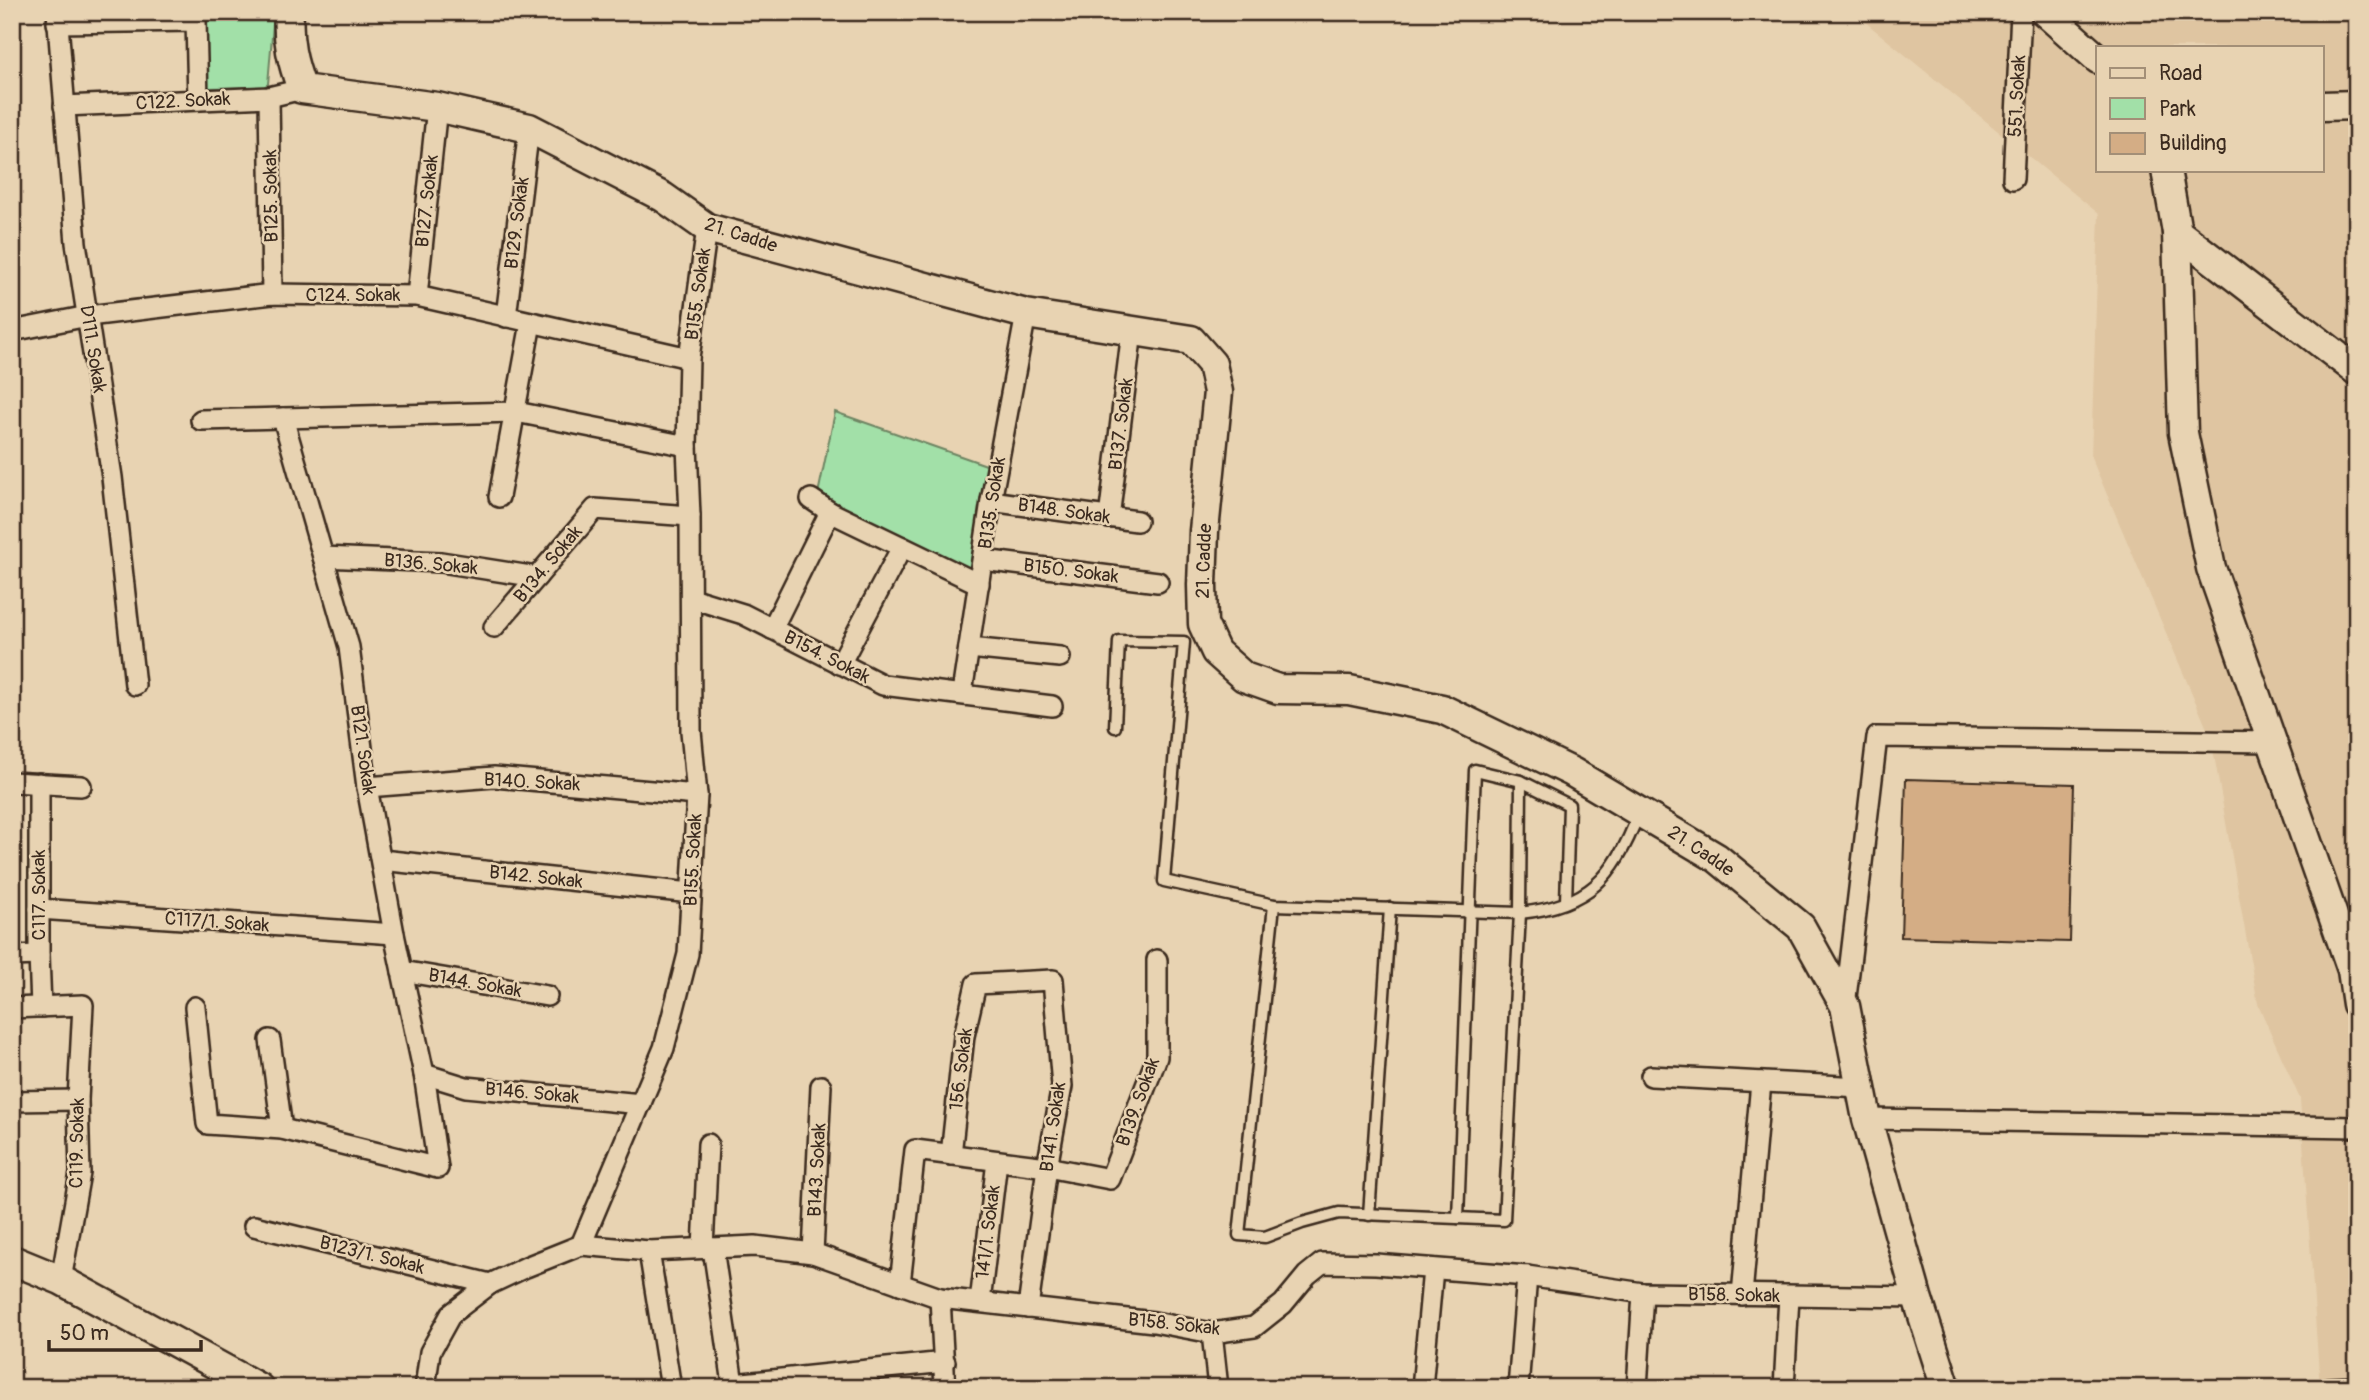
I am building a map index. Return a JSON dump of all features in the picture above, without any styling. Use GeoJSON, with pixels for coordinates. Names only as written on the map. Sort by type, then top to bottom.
{"type":"FeatureCollection","features":[{"type":"Feature","properties":{"kind":"main road"},"geometry":{"type":"LineString","coordinates":[[289,12],[288,37],[292,63],[302,89]]}},
{"type":"Feature","properties":{"kind":"main road"},"geometry":{"type":"LineString","coordinates":[[2045,12],[2096,57]]}},
{"type":"Feature","properties":{"kind":"main road","name":"21. Cadde"},"geometry":{"type":"LineString","coordinates":[[302,89],[437,107],[529,128],[663,197],[707,228],[1026,314],[1191,340],[1212,364],[1218,392],[1204,531],[1203,624],[1216,652],[1244,677],[1278,689],[1349,690],[1442,709],[1572,772],[1717,858],[1801,927],[1845,1006],[1867,1119],[1917,1297],[1946,1388]]}},
{"type":"Feature","properties":{"kind":"main road"},"geometry":{"type":"LineString","coordinates":[[2324,106],[2357,105]]}},
{"type":"Feature","properties":{"kind":"main road"},"geometry":{"type":"LineString","coordinates":[[2166,172],[2177,232],[2183,433],[2211,568],[2352,970],[2357,1004]]}},
{"type":"Feature","properties":{"kind":"main road"},"geometry":{"type":"LineString","coordinates":[[2177,232],[2357,371]]}},
{"type":"Feature","properties":{"kind":"main road"},"geometry":{"type":"LineString","coordinates":[[12,1260],[61,1280],[259,1388]]}},
{"type":"Feature","properties":{"kind":"street","name":"551. Sokak"},"geometry":{"type":"LineString","coordinates":[[2013,179],[2021,12]]}},
{"type":"Feature","properties":{"kind":"street"},"geometry":{"type":"LineString","coordinates":[[57,17],[196,21],[198,100]]}},
{"type":"Feature","properties":{"kind":"street","name":"D111. Sokak"},"geometry":{"type":"LineString","coordinates":[[57,17],[76,243],[112,477],[135,685]]}},
{"type":"Feature","properties":{"kind":"street","name":"C122. Sokak"},"geometry":{"type":"LineString","coordinates":[[64,106],[269,97],[302,89]]}},
{"type":"Feature","properties":{"kind":"street","name":"B125. Sokak"},"geometry":{"type":"LineString","coordinates":[[269,97],[272,294]]}},
{"type":"Feature","properties":{"kind":"street","name":"B127. Sokak"},"geometry":{"type":"LineString","coordinates":[[417,296],[437,107]]}},
{"type":"Feature","properties":{"kind":"street","name":"B129. Sokak"},"geometry":{"type":"LineString","coordinates":[[506,317],[529,128]]}},
{"type":"Feature","properties":{"kind":"street","name":"B155. Sokak"},"geometry":{"type":"LineString","coordinates":[[581,1245],[664,1048],[688,954],[697,795],[691,731],[687,446],[689,358],[707,228]]}},
{"type":"Feature","properties":{"kind":"street","name":"C124. Sokak"},"geometry":{"type":"LineString","coordinates":[[12,331],[88,316],[272,294],[417,296],[689,358]]}},
{"type":"Feature","properties":{"kind":"street","name":"B135. Sokak"},"geometry":{"type":"LineString","coordinates":[[962,694],[991,501],[1026,314]]}},
{"type":"Feature","properties":{"kind":"street"},"geometry":{"type":"LineString","coordinates":[[499,497],[531,323]]}},
{"type":"Feature","properties":{"kind":"street","name":"B137. Sokak"},"geometry":{"type":"LineString","coordinates":[[1110,518],[1132,331]]}},
{"type":"Feature","properties":{"kind":"street"},"geometry":{"type":"LineString","coordinates":[[201,420],[516,411],[687,446]]}},
{"type":"Feature","properties":{"kind":"street","name":"B121. Sokak"},"geometry":{"type":"LineString","coordinates":[[282,1129],[438,1168],[424,1074],[394,934],[367,787],[349,647],[283,418]]}},
{"type":"Feature","properties":{"kind":"street"},"geometry":{"type":"LineString","coordinates":[[811,499],[830,512],[979,584]]}},
{"type":"Feature","properties":{"kind":"street","name":"B148. Sokak"},"geometry":{"type":"LineString","coordinates":[[991,501],[1137,521]]}},
{"type":"Feature","properties":{"kind":"street","name":"B134. Sokak"},"geometry":{"type":"LineString","coordinates":[[494,627],[595,509],[690,516]]}},
{"type":"Feature","properties":{"kind":"street"},"geometry":{"type":"LineString","coordinates":[[772,629],[830,512]]}},
{"type":"Feature","properties":{"kind":"street"},"geometry":{"type":"LineString","coordinates":[[840,664],[902,547]]}},
{"type":"Feature","properties":{"kind":"street","name":"B136. Sokak"},"geometry":{"type":"LineString","coordinates":[[323,557],[441,562],[537,577]]}},
{"type":"Feature","properties":{"kind":"street","name":"B150. Sokak"},"geometry":{"type":"LineString","coordinates":[[983,560],[1158,582]]}},
{"type":"Feature","properties":{"kind":"street","name":"B154. Sokak"},"geometry":{"type":"LineString","coordinates":[[691,598],[743,614],[883,685],[1052,706]]}},
{"type":"Feature","properties":{"kind":"street"},"geometry":{"type":"LineString","coordinates":[[969,648],[1060,657]]}},
{"type":"Feature","properties":{"kind":"street"},"geometry":{"type":"LineString","coordinates":[[1845,1006],[1877,737],[2272,743]]}},
{"type":"Feature","properties":{"kind":"street","name":"B140. Sokak"},"geometry":{"type":"LineString","coordinates":[[367,787],[494,777],[697,795]]}},
{"type":"Feature","properties":{"kind":"street"},"geometry":{"type":"LineString","coordinates":[[12,782],[81,786]]}},
{"type":"Feature","properties":{"kind":"street","name":"C117. Sokak"},"geometry":{"type":"LineString","coordinates":[[39,783],[41,1007]]}},
{"type":"Feature","properties":{"kind":"street","name":"B142. Sokak"},"geometry":{"type":"LineString","coordinates":[[381,860],[691,893]]}},
{"type":"Feature","properties":{"kind":"street","name":"C117/1. Sokak"},"geometry":{"type":"LineString","coordinates":[[39,909],[394,934]]}},
{"type":"Feature","properties":{"kind":"street"},"geometry":{"type":"LineString","coordinates":[[12,956],[39,955]]}},
{"type":"Feature","properties":{"kind":"street","name":"B139. Sokak"},"geometry":{"type":"LineString","coordinates":[[1047,1167],[1110,1179],[1157,1057],[1157,960]]}},
{"type":"Feature","properties":{"kind":"street","name":"B144. Sokak"},"geometry":{"type":"LineString","coordinates":[[402,971],[547,996]]}},
{"type":"Feature","properties":{"kind":"street","name":"B141. Sokak"},"geometry":{"type":"LineString","coordinates":[[976,985],[1053,981],[1062,1086],[1047,1167],[1028,1308]]}},
{"type":"Feature","properties":{"kind":"street","name":"156. Sokak"},"geometry":{"type":"LineString","coordinates":[[951,1155],[964,1036],[976,985]]}},
{"type":"Feature","properties":{"kind":"street","name":"C119. Sokak"},"geometry":{"type":"LineString","coordinates":[[41,1007],[83,1005],[78,1100],[80,1172],[61,1280]]}},
{"type":"Feature","properties":{"kind":"street"},"geometry":{"type":"LineString","coordinates":[[12,1008],[41,1007]]}},
{"type":"Feature","properties":{"kind":"street"},"geometry":{"type":"LineString","coordinates":[[195,1007],[207,1124],[282,1129],[270,1040]]}},
{"type":"Feature","properties":{"kind":"street","name":"B146. Sokak"},"geometry":{"type":"LineString","coordinates":[[424,1074],[466,1087],[641,1104]]}},
{"type":"Feature","properties":{"kind":"street"},"geometry":{"type":"LineString","coordinates":[[1651,1076],[1861,1087]]}},
{"type":"Feature","properties":{"kind":"street"},"geometry":{"type":"LineString","coordinates":[[1742,1295],[1761,1082]]}},
{"type":"Feature","properties":{"kind":"street","name":"B143. Sokak"},"geometry":{"type":"LineString","coordinates":[[813,1253],[821,1086]]}},
{"type":"Feature","properties":{"kind":"street"},"geometry":{"type":"LineString","coordinates":[[12,1101],[78,1100]]}},
{"type":"Feature","properties":{"kind":"street"},"geometry":{"type":"LineString","coordinates":[[1867,1119],[2357,1127]]}},
{"type":"Feature","properties":{"kind":"street"},"geometry":{"type":"LineString","coordinates":[[708,1144],[708,1248],[733,1384],[863,1379],[945,1362]]}},
{"type":"Feature","properties":{"kind":"street"},"geometry":{"type":"LineString","coordinates":[[900,1284],[915,1150],[1047,1167]]}},
{"type":"Feature","properties":{"kind":"street","name":"141/1. Sokak"},"geometry":{"type":"LineString","coordinates":[[980,1303],[997,1161]]}},
{"type":"Feature","properties":{"kind":"street","name":"B123/1. Sokak"},"geometry":{"type":"LineString","coordinates":[[254,1226],[490,1284]]}},
{"type":"Feature","properties":{"kind":"street"},"geometry":{"type":"LineString","coordinates":[[425,1388],[430,1352],[451,1314],[490,1284],[581,1245]]}},
{"type":"Feature","properties":{"kind":"street","name":"B158. Sokak"},"geometry":{"type":"LineString","coordinates":[[581,1245],[649,1251],[755,1246],[813,1253],[940,1298],[1154,1322],[1212,1333],[1255,1327],[1283,1304],[1307,1275],[1322,1263],[1527,1276],[1643,1293],[1917,1297]]}},
{"type":"Feature","properties":{"kind":"street"},"geometry":{"type":"LineString","coordinates":[[649,1251],[671,1388]]}},
{"type":"Feature","properties":{"kind":"street"},"geometry":{"type":"LineString","coordinates":[[1422,1388],[1433,1269]]}},
{"type":"Feature","properties":{"kind":"street"},"geometry":{"type":"LineString","coordinates":[[1518,1388],[1527,1276]]}},
{"type":"Feature","properties":{"kind":"street"},"geometry":{"type":"LineString","coordinates":[[1637,1388],[1643,1293]]}},
{"type":"Feature","properties":{"kind":"street"},"geometry":{"type":"LineString","coordinates":[[1784,1388],[1789,1296]]}},
{"type":"Feature","properties":{"kind":"street"},"geometry":{"type":"LineString","coordinates":[[940,1298],[946,1388]]}},
{"type":"Feature","properties":{"kind":"street"},"geometry":{"type":"LineString","coordinates":[[1212,1333],[1218,1388]]}},
{"type":"Feature","properties":{"kind":"street"},"geometry":{"type":"LineString","coordinates":[[2329,1388],[2357,1387]]}},
{"type":"Feature","properties":{"kind":"lane"},"geometry":{"type":"LineString","coordinates":[[1115,727],[1119,641],[1184,642],[1164,881],[1274,905],[1520,913],[1544,909],[1580,895],[1606,877],[1621,856],[1639,812]]}},
{"type":"Feature","properties":{"kind":"lane"},"geometry":{"type":"LineString","coordinates":[[1458,1218],[1475,770],[1521,781],[1569,805],[1566,902]]}},
{"type":"Feature","properties":{"kind":"lane"},"geometry":{"type":"LineString","coordinates":[[1274,905],[1239,1235],[1265,1237],[1339,1213],[1504,1220],[1520,913],[1521,781]]}},
{"type":"Feature","properties":{"kind":"lane"},"geometry":{"type":"LineString","coordinates":[[1369,1215],[1390,908]]}},
{"type":"Feature","properties":{"kind":"shaded area"},"geometry":{"type":"Polygon","coordinates":[[[1853,12],[2357,12],[2357,1388],[2320,1388],[2300,1099],[2258,1004],[2211,738],[2091,457],[2099,214],[1853,12]]]}},
{"type":"Feature","properties":{"kind":"green space"},"geometry":{"type":"Polygon","coordinates":[[[192,12],[274,12],[268,84],[264,87],[206,88],[205,13],[192,12]]]}},
{"type":"Feature","properties":{"kind":"green space"},"geometry":{"type":"Polygon","coordinates":[[[835,412],[989,466],[969,571],[818,494],[835,412]]]}},
{"type":"Feature","properties":{"kind":"building"},"geometry":{"type":"Polygon","coordinates":[[[1906,779],[2074,784],[2070,942],[1901,937],[1906,779]]]}}]}
